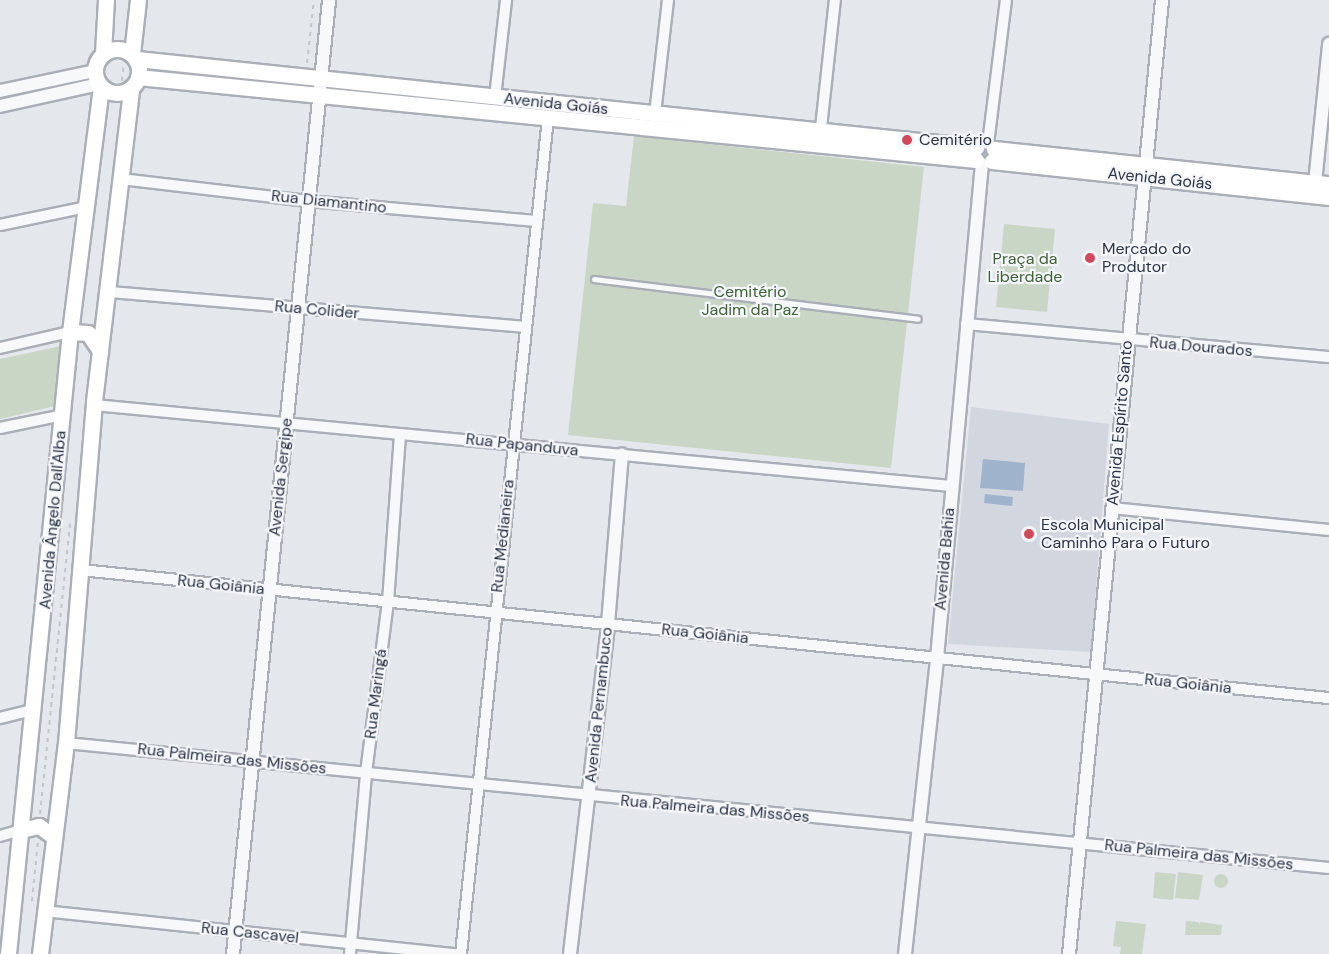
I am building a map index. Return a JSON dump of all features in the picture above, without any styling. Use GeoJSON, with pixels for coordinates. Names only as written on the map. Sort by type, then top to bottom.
{"type":"FeatureCollection","features":[{"type":"Feature","properties":{"kind":"main road"},"geometry":{"type":"LineString","coordinates":[[106,0],[103,53],[98,81],[114,92],[134,83],[138,0]]}},
{"type":"Feature","properties":{"kind":"main road"},"geometry":{"type":"LineString","coordinates":[[103,53],[120,48],[134,57]]}},
{"type":"Feature","properties":{"kind":"main road","name":"Avenida Goiás"},"geometry":{"type":"LineString","coordinates":[[134,57],[656,114],[820,138]]}},
{"type":"Feature","properties":{"kind":"main road","name":"Avenida Ângelo Dall'Alba"},"geometry":{"type":"LineString","coordinates":[[10,952],[70,332],[87,207],[98,81]]}},
{"type":"Feature","properties":{"kind":"main road","name":"Avenida Goiás"},"geometry":{"type":"LineString","coordinates":[[134,83],[319,95],[548,118],[820,138],[1144,171],[1329,197]]}},
{"type":"Feature","properties":{"kind":"main road","name":"Avenida Ângelo Dall'Alba"},"geometry":{"type":"LineString","coordinates":[[40,954],[66,743],[94,405],[134,83]]}},
{"type":"Feature","properties":{"kind":"main road","name":"Avenida Goiás"},"geometry":{"type":"LineString","coordinates":[[1144,171],[1322,183]]}},
{"type":"Feature","properties":{"kind":"main road"},"geometry":{"type":"LineString","coordinates":[[70,332],[88,333],[100,351]]}},
{"type":"Feature","properties":{"kind":"main road"},"geometry":{"type":"LineString","coordinates":[[21,830],[37,826],[54,837]]}},
{"type":"Feature","properties":{"kind":"street","name":"Avenida Sergipe"},"geometry":{"type":"LineString","coordinates":[[232,954],[319,95],[313,78],[329,0]]}},
{"type":"Feature","properties":{"kind":"street"},"geometry":{"type":"LineString","coordinates":[[495,97],[506,0]]}},
{"type":"Feature","properties":{"kind":"street"},"geometry":{"type":"LineString","coordinates":[[656,114],[668,0]]}},
{"type":"Feature","properties":{"kind":"street"},"geometry":{"type":"LineString","coordinates":[[820,138],[835,0]]}},
{"type":"Feature","properties":{"kind":"street"},"geometry":{"type":"LineString","coordinates":[[984,154],[1006,0]]}},
{"type":"Feature","properties":{"kind":"street","name":"Avenida Espírito Santo"},"geometry":{"type":"LineString","coordinates":[[1069,954],[1099,675],[1127,341],[1162,0]]}},
{"type":"Feature","properties":{"kind":"street"},"geometry":{"type":"LineString","coordinates":[[1322,183],[1329,44]]}},
{"type":"Feature","properties":{"kind":"street"},"geometry":{"type":"LineString","coordinates":[[0,91],[98,81]]}},
{"type":"Feature","properties":{"kind":"street"},"geometry":{"type":"LineString","coordinates":[[0,106],[98,81]]}},
{"type":"Feature","properties":{"kind":"street","name":"Rua Medianeira"},"geometry":{"type":"LineString","coordinates":[[461,954],[476,785],[548,118]]}},
{"type":"Feature","properties":{"kind":"street","name":"Avenida Bahia"},"geometry":{"type":"LineString","coordinates":[[905,954],[937,658],[966,324],[984,154]]}},
{"type":"Feature","properties":{"kind":"street","name":"Rua Diamantino"},"geometry":{"type":"LineString","coordinates":[[121,179],[308,201],[537,221]]}},
{"type":"Feature","properties":{"kind":"street"},"geometry":{"type":"LineString","coordinates":[[0,225],[87,207]]}},
{"type":"Feature","properties":{"kind":"street","name":"Rua Colider"},"geometry":{"type":"LineString","coordinates":[[109,292],[525,327]]}},
{"type":"Feature","properties":{"kind":"street","name":"Rua Dourados"},"geometry":{"type":"LineString","coordinates":[[966,324],[1127,341],[1329,357]]}},
{"type":"Feature","properties":{"kind":"street"},"geometry":{"type":"LineString","coordinates":[[0,348],[70,332]]}},
{"type":"Feature","properties":{"kind":"street","name":"Rua Papanduva"},"geometry":{"type":"LineString","coordinates":[[94,405],[400,434],[513,442],[951,486]]}},
{"type":"Feature","properties":{"kind":"street"},"geometry":{"type":"LineString","coordinates":[[0,428],[63,416]]}},
{"type":"Feature","properties":{"kind":"street","name":"Rua Maringá"},"geometry":{"type":"LineString","coordinates":[[350,949],[366,773],[388,602],[400,434]]}},
{"type":"Feature","properties":{"kind":"street","name":"Avenida Pernambuco"},"geometry":{"type":"LineString","coordinates":[[570,954],[608,624],[622,454]]}},
{"type":"Feature","properties":{"kind":"street"},"geometry":{"type":"LineString","coordinates":[[1112,508],[1329,530]]}},
{"type":"Feature","properties":{"kind":"street","name":"Rua Goiânia"},"geometry":{"type":"LineString","coordinates":[[81,570],[1329,698]]}},
{"type":"Feature","properties":{"kind":"street"},"geometry":{"type":"LineString","coordinates":[[0,718],[35,709]]}},
{"type":"Feature","properties":{"kind":"street","name":"Rua Palmeira das Missões"},"geometry":{"type":"LineString","coordinates":[[66,743],[251,760],[588,797],[1080,842],[1329,868]]}},
{"type":"Feature","properties":{"kind":"street"},"geometry":{"type":"LineString","coordinates":[[0,836],[21,830]]}},
{"type":"Feature","properties":{"kind":"street","name":"Rua Cascavel"},"geometry":{"type":"LineString","coordinates":[[44,911],[235,931],[350,949],[455,954]]}},
{"type":"Feature","properties":{"kind":"lane"},"geometry":{"type":"LineString","coordinates":[[594,279],[918,319]]}},
{"type":"Feature","properties":{"kind":"path"},"geometry":{"type":"LineString","coordinates":[[313,78],[314,0]]}},
{"type":"Feature","properties":{"kind":"shaded area","name":"Escola Municipal Caminho Para o Futuro"},"geometry":{"type":"Polygon","coordinates":[[[971,407],[1109,424],[1091,652],[948,644],[971,407]]]}},
{"type":"Feature","properties":{"kind":"green space","name":"Cemitério Jadim da Paz"},"geometry":{"type":"Polygon","coordinates":[[[634,136],[924,167],[891,468],[568,435],[593,203],[626,206],[634,136]]]}},
{"type":"Feature","properties":{"kind":"green space","name":"Praça da Liberdade"},"geometry":{"type":"Polygon","coordinates":[[[1004,224],[1055,229],[1047,312],[996,307],[1004,224]]]}},
{"type":"Feature","properties":{"kind":"green space"},"geometry":{"type":"Polygon","coordinates":[[[66,345],[59,405],[0,419],[0,359],[66,345]]]}},
{"type":"Feature","properties":{"kind":"green space"},"geometry":{"type":"Polygon","coordinates":[[[1155,872],[1176,874],[1173,900],[1153,898],[1155,872]]]}},
{"type":"Feature","properties":{"kind":"green space"},"geometry":{"type":"Polygon","coordinates":[[[1178,872],[1203,875],[1199,900],[1175,898],[1178,872]]]}},
{"type":"Feature","properties":{"kind":"green space"},"geometry":{"type":"Polygon","coordinates":[[[1218,874],[1224,874],[1228,881],[1224,888],[1218,888],[1214,884],[1214,878],[1218,874]]]}},
{"type":"Feature","properties":{"kind":"green space"},"geometry":{"type":"Polygon","coordinates":[[[1116,921],[1146,924],[1142,954],[1120,954],[1121,947],[1113,946],[1116,921]]]}},
{"type":"Feature","properties":{"kind":"green space"},"geometry":{"type":"Polygon","coordinates":[[[1186,921],[1199,922],[1199,926],[1200,922],[1222,925],[1221,935],[1185,935],[1186,921]]]}},
{"type":"Feature","properties":{"kind":"water"},"geometry":{"type":"Polygon","coordinates":[[[983,459],[1025,463],[1023,491],[980,488],[983,459]]]}},
{"type":"Feature","properties":{"kind":"water"},"geometry":{"type":"Polygon","coordinates":[[[985,494],[1013,497],[1012,506],[984,503],[985,494]]]}},
{"type":"Feature","properties":{"kind":"place","name":"Cemitério"},"geometry":{"type":"Point","coordinates":[907,140]}},
{"type":"Feature","properties":{"kind":"place","name":"Mercado do Produtor"},"geometry":{"type":"Point","coordinates":[1090,258]}},
{"type":"Feature","properties":{"kind":"place","name":"Escola Municipal Caminho Para o Futuro"},"geometry":{"type":"Point","coordinates":[1029,534]}}]}
